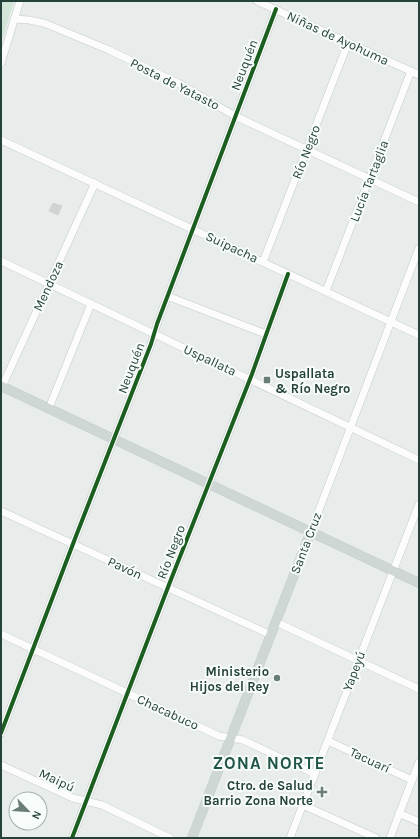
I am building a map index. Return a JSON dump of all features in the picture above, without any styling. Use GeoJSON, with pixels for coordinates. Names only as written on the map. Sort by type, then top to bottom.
{"type":"FeatureCollection","features":[{"type":"Feature","properties":{"kind":"main road"},"geometry":{"type":"LineString","coordinates":[[1,387],[209,483],[419,583]]}},
{"type":"Feature","properties":{"kind":"main road","name":"Santa Cruz"},"geometry":{"type":"LineString","coordinates":[[192,838],[311,531]]}},
{"type":"Feature","properties":{"kind":"street"},"geometry":{"type":"LineString","coordinates":[[1,63],[20,1]]}},
{"type":"Feature","properties":{"kind":"street","name":"Niñas de Ayohuma"},"geometry":{"type":"LineString","coordinates":[[257,1],[419,75]]}},
{"type":"Feature","properties":{"kind":"street","name":"Neuquén"},"geometry":{"type":"LineString","coordinates":[[1,733],[73,544],[152,344],[167,296],[276,9]]}},
{"type":"Feature","properties":{"kind":"street","name":"Posta de Yatasto"},"geometry":{"type":"LineString","coordinates":[[14,19],[44,23],[108,50],[180,84],[235,116],[419,202]]}},
{"type":"Feature","properties":{"kind":"street","name":"Río Negro"},"geometry":{"type":"LineString","coordinates":[[263,262],[348,42]]}},
{"type":"Feature","properties":{"kind":"street","name":"Lucía Tartaglia"},"geometry":{"type":"LineString","coordinates":[[326,291],[412,71]]}},
{"type":"Feature","properties":{"kind":"street","name":"Suipacha"},"geometry":{"type":"LineString","coordinates":[[1,140],[419,335]]}},
{"type":"Feature","properties":{"kind":"street","name":"Mendoza"},"geometry":{"type":"LineString","coordinates":[[1,387],[95,183]]}},
{"type":"Feature","properties":{"kind":"street","name":"Santa Cruz"},"geometry":{"type":"LineString","coordinates":[[311,531],[419,248]]}},
{"type":"Feature","properties":{"kind":"street","name":"Uspallata"},"geometry":{"type":"LineString","coordinates":[[1,261],[419,460]]}},
{"type":"Feature","properties":{"kind":"street","name":"Río Negro"},"geometry":{"type":"LineString","coordinates":[[72,838],[250,379],[288,274]]}},
{"type":"Feature","properties":{"kind":"street"},"geometry":{"type":"LineString","coordinates":[[167,296],[266,334]]}},
{"type":"Feature","properties":{"kind":"street"},"geometry":{"type":"LineString","coordinates":[[49,408],[91,304]]}},
{"type":"Feature","properties":{"kind":"street","name":"Yapeyú"},"geometry":{"type":"LineString","coordinates":[[290,838],[419,504]]}},
{"type":"Feature","properties":{"kind":"street","name":"Pavón"},"geometry":{"type":"LineString","coordinates":[[1,511],[270,635]]}},
{"type":"Feature","properties":{"kind":"street"},"geometry":{"type":"LineString","coordinates":[[276,622],[419,689]]}},
{"type":"Feature","properties":{"kind":"street","name":"Chacabuco"},"geometry":{"type":"LineString","coordinates":[[1,634],[219,736],[243,740],[315,774]]}},
{"type":"Feature","properties":{"kind":"street","name":"Tacuarí"},"geometry":{"type":"LineString","coordinates":[[328,741],[412,780]]}},
{"type":"Feature","properties":{"kind":"street"},"geometry":{"type":"LineString","coordinates":[[390,838],[419,762]]}},
{"type":"Feature","properties":{"kind":"street","name":"Maipú"},"geometry":{"type":"LineString","coordinates":[[1,765],[73,798],[102,805],[170,838]]}},
{"type":"Feature","properties":{"kind":"street"},"geometry":{"type":"LineString","coordinates":[[303,805],[376,838]]}},
{"type":"Feature","properties":{"kind":"street"},"geometry":{"type":"LineString","coordinates":[[399,813],[419,822]]}},
{"type":"Feature","properties":{"kind":"green space"},"geometry":{"type":"Polygon","coordinates":[[[1,1],[14,1],[1,43],[1,1]]]}},
{"type":"Feature","properties":{"kind":"building"},"geometry":{"type":"Polygon","coordinates":[[[53,203],[62,206],[58,215],[49,211],[53,203]]]}},
{"type":"Feature","properties":{"kind":"cycle path"},"geometry":{"type":"LineString","coordinates":[[1,733],[151,344],[157,324],[276,9]]}},
{"type":"Feature","properties":{"kind":"cycle path"},"geometry":{"type":"LineString","coordinates":[[72,838],[170,582],[252,374],[288,274]]}},
{"type":"Feature","properties":{"kind":"place","name":"Uspallata & Río Negro"},"geometry":{"type":"Point","coordinates":[267,380]}},
{"type":"Feature","properties":{"kind":"place","name":"Ministerio Hijos del Rey"},"geometry":{"type":"Point","coordinates":[277,678]}},
{"type":"Feature","properties":{"kind":"place","name":"Ctro. de Salud Barrio Zona Norte"},"geometry":{"type":"Point","coordinates":[322,792]}},
{"type":"Feature","properties":{"kind":"district","name":"ZONA NORTE"},"geometry":{"type":"Point","coordinates":[269,763]}}]}
